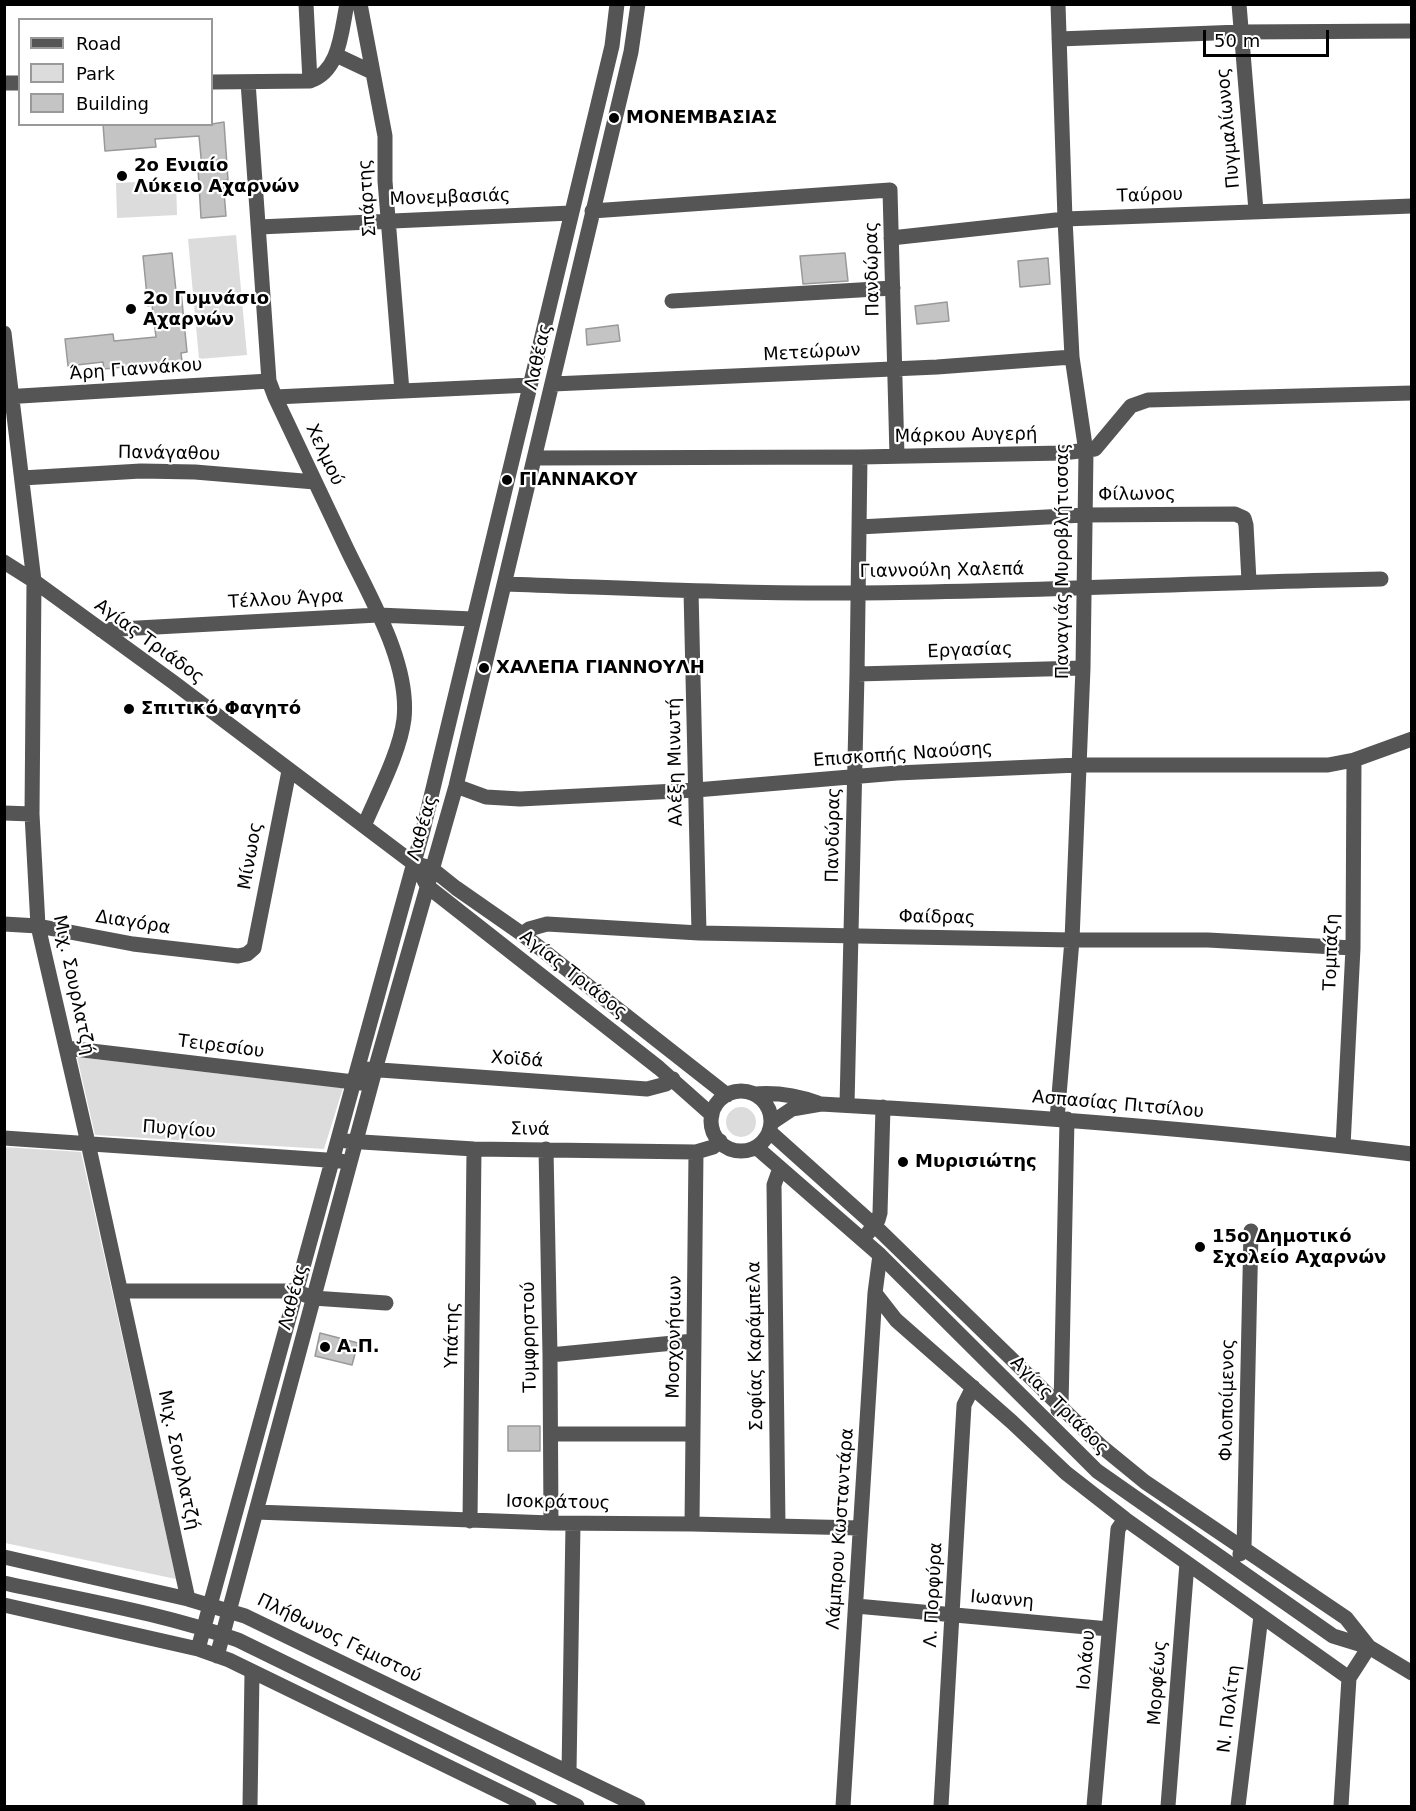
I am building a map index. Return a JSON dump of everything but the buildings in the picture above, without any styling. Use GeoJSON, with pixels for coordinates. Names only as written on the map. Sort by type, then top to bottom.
{"type":"FeatureCollection","features":[{"type":"Feature","properties":{"kind":"street"},"geometry":{"type":"LineString","coordinates":[[306,4],[310,81]]}},
{"type":"Feature","properties":{"kind":"street"},"geometry":{"type":"LineString","coordinates":[[213,82],[310,81],[325,74],[336,55],[347,4]]}},
{"type":"Feature","properties":{"kind":"street","name":"Σπάρτης"},"geometry":{"type":"LineString","coordinates":[[360,4],[385,136],[385,181],[402,391]]}},
{"type":"Feature","properties":{"kind":"street","name":"Λαθέας"},"geometry":{"type":"LineString","coordinates":[[198,1649],[413,863],[612,46],[617,4]]}},
{"type":"Feature","properties":{"kind":"street","name":"Λαθέας"},"geometry":{"type":"LineString","coordinates":[[217,1656],[373,1077],[456,786],[631,52],[638,4]]}},
{"type":"Feature","properties":{"kind":"street","name":"Παναγιάς Μυροβλήτισσας"},"geometry":{"type":"LineString","coordinates":[[1058,4],[1072,357],[1086,452],[1083,668],[1062,1119],[1061,1407]]}},
{"type":"Feature","properties":{"kind":"street","name":"Πυγμαλίωνος"},"geometry":{"type":"LineString","coordinates":[[1239,4],[1256,211]]}},
{"type":"Feature","properties":{"kind":"street"},"geometry":{"type":"LineString","coordinates":[[1059,39],[1240,32],[1412,31]]}},
{"type":"Feature","properties":{"kind":"street"},"geometry":{"type":"LineString","coordinates":[[336,55],[372,72]]}},
{"type":"Feature","properties":{"kind":"street","name":"Χελμού"},"geometry":{"type":"LineString","coordinates":[[248,82],[270,381],[275,397],[378,615],[400,669],[404,690],[404,720],[397,747],[364,826]]}},
{"type":"Feature","properties":{"kind":"street","name":"Πανδώρας"},"geometry":{"type":"LineString","coordinates":[[592,211],[890,190],[897,456]]}},
{"type":"Feature","properties":{"kind":"street","name":"Ταύρου"},"geometry":{"type":"LineString","coordinates":[[891,238],[1065,219],[1412,206]]}},
{"type":"Feature","properties":{"kind":"street","name":"Μονεμβασιάς"},"geometry":{"type":"LineString","coordinates":[[259,227],[571,213]]}},
{"type":"Feature","properties":{"kind":"street"},"geometry":{"type":"LineString","coordinates":[[672,301],[892,288]]}},
{"type":"Feature","properties":{"kind":"street","name":"Μιχ. Σουρλατζή"},"geometry":{"type":"LineString","coordinates":[[4,333],[8,397],[22,478],[34,581],[32,814],[38,926],[188,1599]]}},
{"type":"Feature","properties":{"kind":"street","name":"Μετεώρων"},"geometry":{"type":"LineString","coordinates":[[553,384],[895,369],[1072,357]]}},
{"type":"Feature","properties":{"kind":"street","name":"Άρη Γιαννάκου"},"geometry":{"type":"LineString","coordinates":[[8,397],[270,381]]}},
{"type":"Feature","properties":{"kind":"street"},"geometry":{"type":"LineString","coordinates":[[275,397],[530,385]]}},
{"type":"Feature","properties":{"kind":"street"},"geometry":{"type":"LineString","coordinates":[[1086,452],[1095,449],[1131,406],[1148,400],[1412,393]]}},
{"type":"Feature","properties":{"kind":"street","name":"Μάρκου Αυγερή"},"geometry":{"type":"LineString","coordinates":[[535,458],[860,457],[1086,452]]}},
{"type":"Feature","properties":{"kind":"street","name":"Πανδώρας"},"geometry":{"type":"LineString","coordinates":[[847,1105],[860,457]]}},
{"type":"Feature","properties":{"kind":"street","name":"Πανάγαθου"},"geometry":{"type":"LineString","coordinates":[[22,478],[141,471],[184,471],[315,482]]}},
{"type":"Feature","properties":{"kind":"street","name":"Φίλωνος"},"geometry":{"type":"LineString","coordinates":[[859,527],[1084,515],[1235,514],[1244,518],[1246,525],[1249,581]]}},
{"type":"Feature","properties":{"kind":"street","name":"Αγίας Τριάδος"},"geometry":{"type":"LineString","coordinates":[[4,562],[101,630],[413,863],[431,868],[522,934],[727,1095]]}},
{"type":"Feature","properties":{"kind":"street","name":"Γιαννούλη Χαλεπά"},"geometry":{"type":"LineString","coordinates":[[505,584],[691,591],[858,593],[1381,579]]}},
{"type":"Feature","properties":{"kind":"street","name":"Αλέξη Μινωτή"},"geometry":{"type":"LineString","coordinates":[[691,591],[699,933]]}},
{"type":"Feature","properties":{"kind":"street","name":"Τέλλου Άγρα"},"geometry":{"type":"LineString","coordinates":[[101,630],[378,615],[473,619]]}},
{"type":"Feature","properties":{"kind":"street","name":"Εργασίας"},"geometry":{"type":"LineString","coordinates":[[857,674],[1083,668]]}},
{"type":"Feature","properties":{"kind":"street","name":"Επισκοπής Ναούσης"},"geometry":{"type":"LineString","coordinates":[[456,786],[486,797],[520,799],[696,790],[855,776],[1078,765],[1328,765],[1354,760],[1412,739]]}},
{"type":"Feature","properties":{"kind":"street","name":"Τομπάζη"},"geometry":{"type":"LineString","coordinates":[[1343,1146],[1353,948],[1354,760]]}},
{"type":"Feature","properties":{"kind":"street","name":"Μίνωος"},"geometry":{"type":"LineString","coordinates":[[254,948],[289,771]]}},
{"type":"Feature","properties":{"kind":"street"},"geometry":{"type":"LineString","coordinates":[[4,813],[32,814]]}},
{"type":"Feature","properties":{"kind":"street","name":"Αγίας Τριάδος"},"geometry":{"type":"LineString","coordinates":[[413,863],[427,886],[673,1079],[712,1115]]}},
{"type":"Feature","properties":{"kind":"street","name":"Διαγόρα"},"geometry":{"type":"LineString","coordinates":[[4,924],[38,926],[133,944],[238,956],[247,954],[254,948]]}},
{"type":"Feature","properties":{"kind":"street","name":"Φαίδρας"},"geometry":{"type":"LineString","coordinates":[[522,934],[529,929],[547,924],[699,933],[1072,940],[1208,940],[1353,948]]}},
{"type":"Feature","properties":{"kind":"street","name":"Τειρεσίου"},"geometry":{"type":"LineString","coordinates":[[66,1048],[373,1077]]}},
{"type":"Feature","properties":{"kind":"street","name":"Χοϊδά"},"geometry":{"type":"LineString","coordinates":[[373,1077],[647,1089],[666,1084],[673,1079]]}},
{"type":"Feature","properties":{"kind":"street"},"geometry":{"type":"LineString","coordinates":[[754,1094],[741,1091],[727,1095],[715,1107],[712,1115],[713,1129],[720,1141],[737,1151],[756,1147],[766,1138],[770,1127]]}},
{"type":"Feature","properties":{"kind":"street","name":"Ασπασίας Πιτσίλου"},"geometry":{"type":"LineString","coordinates":[[754,1094],[777,1092],[820,1104]]}},
{"type":"Feature","properties":{"kind":"street","name":"Αγίας Τριάδος"},"geometry":{"type":"LineString","coordinates":[[754,1094],[767,1106],[770,1127],[1101,1446],[1145,1482],[1346,1618],[1369,1647]]}},
{"type":"Feature","properties":{"kind":"street","name":"Ασπασίας Πιτσίλου"},"geometry":{"type":"LineString","coordinates":[[770,1127],[792,1109],[820,1104],[847,1105],[1062,1119],[1343,1146],[1412,1155]]}},
{"type":"Feature","properties":{"kind":"street"},"geometry":{"type":"LineString","coordinates":[[862,1239],[874,1226],[880,1214],[883,1107]]}},
{"type":"Feature","properties":{"kind":"street","name":"Πυργίου"},"geometry":{"type":"LineString","coordinates":[[4,1138],[350,1161]]}},
{"type":"Feature","properties":{"kind":"street","name":"Σινά"},"geometry":{"type":"LineString","coordinates":[[337,1141],[474,1149],[696,1152],[713,1147],[720,1141]]}},
{"type":"Feature","properties":{"kind":"street","name":"Αγίας Τριάδος"},"geometry":{"type":"LineString","coordinates":[[756,1147],[880,1255],[1097,1471],[1333,1636],[1369,1647],[1412,1673]]}},
{"type":"Feature","properties":{"kind":"street","name":"Υπάτης"},"geometry":{"type":"LineString","coordinates":[[470,1521],[474,1149]]}},
{"type":"Feature","properties":{"kind":"street","name":"Τυμφρηστού"},"geometry":{"type":"LineString","coordinates":[[546,1149],[551,1523]]}},
{"type":"Feature","properties":{"kind":"street","name":"Μοσχονήσιων"},"geometry":{"type":"LineString","coordinates":[[692,1524],[696,1152]]}},
{"type":"Feature","properties":{"kind":"street","name":"Σοφίας Καράμπελα"},"geometry":{"type":"LineString","coordinates":[[778,1526],[774,1185],[780,1168]]}},
{"type":"Feature","properties":{"kind":"street","name":"Φιλοποίμενος"},"geometry":{"type":"LineString","coordinates":[[1244,1548],[1251,1231]]}},
{"type":"Feature","properties":{"kind":"street","name":"Λάμπρου Κωσταντάρα"},"geometry":{"type":"LineString","coordinates":[[843,1806],[875,1293],[880,1255]]}},
{"type":"Feature","properties":{"kind":"street"},"geometry":{"type":"LineString","coordinates":[[121,1292],[295,1292],[314,1298],[386,1303]]}},
{"type":"Feature","properties":{"kind":"street"},"geometry":{"type":"LineString","coordinates":[[875,1293],[896,1320],[1066,1473],[1125,1519],[1349,1678]]}},
{"type":"Feature","properties":{"kind":"street"},"geometry":{"type":"LineString","coordinates":[[550,1355],[694,1341]]}},
{"type":"Feature","properties":{"kind":"street","name":"Λ. Πορφύρα"},"geometry":{"type":"LineString","coordinates":[[941,1806],[964,1405],[973,1387]]}},
{"type":"Feature","properties":{"kind":"street"},"geometry":{"type":"LineString","coordinates":[[1048,1423],[1061,1407]]}},
{"type":"Feature","properties":{"kind":"street"},"geometry":{"type":"LineString","coordinates":[[551,1434],[693,1434]]}},
{"type":"Feature","properties":{"kind":"street","name":"Ισοκράτους"},"geometry":{"type":"LineString","coordinates":[[256,1512],[573,1524],[860,1528]]}},
{"type":"Feature","properties":{"kind":"street","name":"Ιολάου"},"geometry":{"type":"LineString","coordinates":[[1094,1806],[1118,1529],[1125,1519]]}},
{"type":"Feature","properties":{"kind":"street"},"geometry":{"type":"LineString","coordinates":[[569,1772],[573,1524]]}},
{"type":"Feature","properties":{"kind":"street"},"geometry":{"type":"LineString","coordinates":[[1232,1566],[1244,1548]]}},
{"type":"Feature","properties":{"kind":"street","name":"Πλήθωνος Γεμιστού"},"geometry":{"type":"LineString","coordinates":[[4,1557],[230,1610],[638,1806]]}},
{"type":"Feature","properties":{"kind":"street","name":"Μορφέως"},"geometry":{"type":"LineString","coordinates":[[1168,1806],[1187,1563]]}},
{"type":"Feature","properties":{"kind":"street"},"geometry":{"type":"LineString","coordinates":[[4,1582],[202,1628],[222,1635],[260,1651],[577,1806]]}},
{"type":"Feature","properties":{"kind":"street"},"geometry":{"type":"LineString","coordinates":[[4,1605],[198,1649],[217,1656],[528,1806]]}},
{"type":"Feature","properties":{"kind":"street","name":"Ιωαννη"},"geometry":{"type":"LineString","coordinates":[[856,1606],[1109,1629]]}},
{"type":"Feature","properties":{"kind":"street","name":"Ν. Πολίτη"},"geometry":{"type":"LineString","coordinates":[[1238,1806],[1261,1616]]}},
{"type":"Feature","properties":{"kind":"street"},"geometry":{"type":"LineString","coordinates":[[1341,1806],[1349,1678],[1369,1647]]}},
{"type":"Feature","properties":{"kind":"street"},"geometry":{"type":"LineString","coordinates":[[250,1806],[252,1672]]}},
{"type":"Feature","properties":{"kind":"green space"},"geometry":{"type":"Polygon","coordinates":[[[176,180],[177,215],[117,218],[116,183],[176,180]]]}},
{"type":"Feature","properties":{"kind":"green space"},"geometry":{"type":"Polygon","coordinates":[[[236,235],[247,355],[199,359],[188,239],[236,235]]]}},
{"type":"Feature","properties":{"kind":"green space"},"geometry":{"type":"Polygon","coordinates":[[[77,1057],[343,1088],[324,1149],[95,1135],[77,1057]]]}},
{"type":"Feature","properties":{"kind":"green space"},"geometry":{"type":"Polygon","coordinates":[[[741,1107],[747,1108],[755,1116],[755,1128],[747,1136],[741,1137],[735,1136],[727,1128],[726,1122],[727,1116],[735,1108],[741,1107]]]}},
{"type":"Feature","properties":{"kind":"green space"},"geometry":{"type":"Polygon","coordinates":[[[4,1147],[81,1152],[176,1579],[5,1543],[4,1147]]]}},
{"type":"Feature","properties":{"kind":"place","name":"ΜΟΝΕΜΒΑΣΙΑΣ"},"geometry":{"type":"Point","coordinates":[614,118]}},
{"type":"Feature","properties":{"kind":"place","name":"2ο Ενιαίο Λύκειο Αχαρνών"},"geometry":{"type":"Point","coordinates":[122,176]}},
{"type":"Feature","properties":{"kind":"place","name":"2ο Γυμνάσιο Αχαρνών"},"geometry":{"type":"Point","coordinates":[131,309]}},
{"type":"Feature","properties":{"kind":"place","name":"ΓΙΑΝΝΑΚΟΥ"},"geometry":{"type":"Point","coordinates":[507,480]}},
{"type":"Feature","properties":{"kind":"place","name":"ΧΑΛΕΠΑ ΓΙΑΝΝΟΥΛΗ"},"geometry":{"type":"Point","coordinates":[484,668]}},
{"type":"Feature","properties":{"kind":"place","name":"Σπιτικό Φαγητό"},"geometry":{"type":"Point","coordinates":[129,709]}},
{"type":"Feature","properties":{"kind":"place","name":"Μυρισιώτης"},"geometry":{"type":"Point","coordinates":[903,1162]}},
{"type":"Feature","properties":{"kind":"place","name":"15ο Δημοτικό Σχολείο Αχαρνών"},"geometry":{"type":"Point","coordinates":[1200,1247]}},
{"type":"Feature","properties":{"kind":"place","name":"Α.Π."},"geometry":{"type":"Point","coordinates":[325,1347]}}]}
